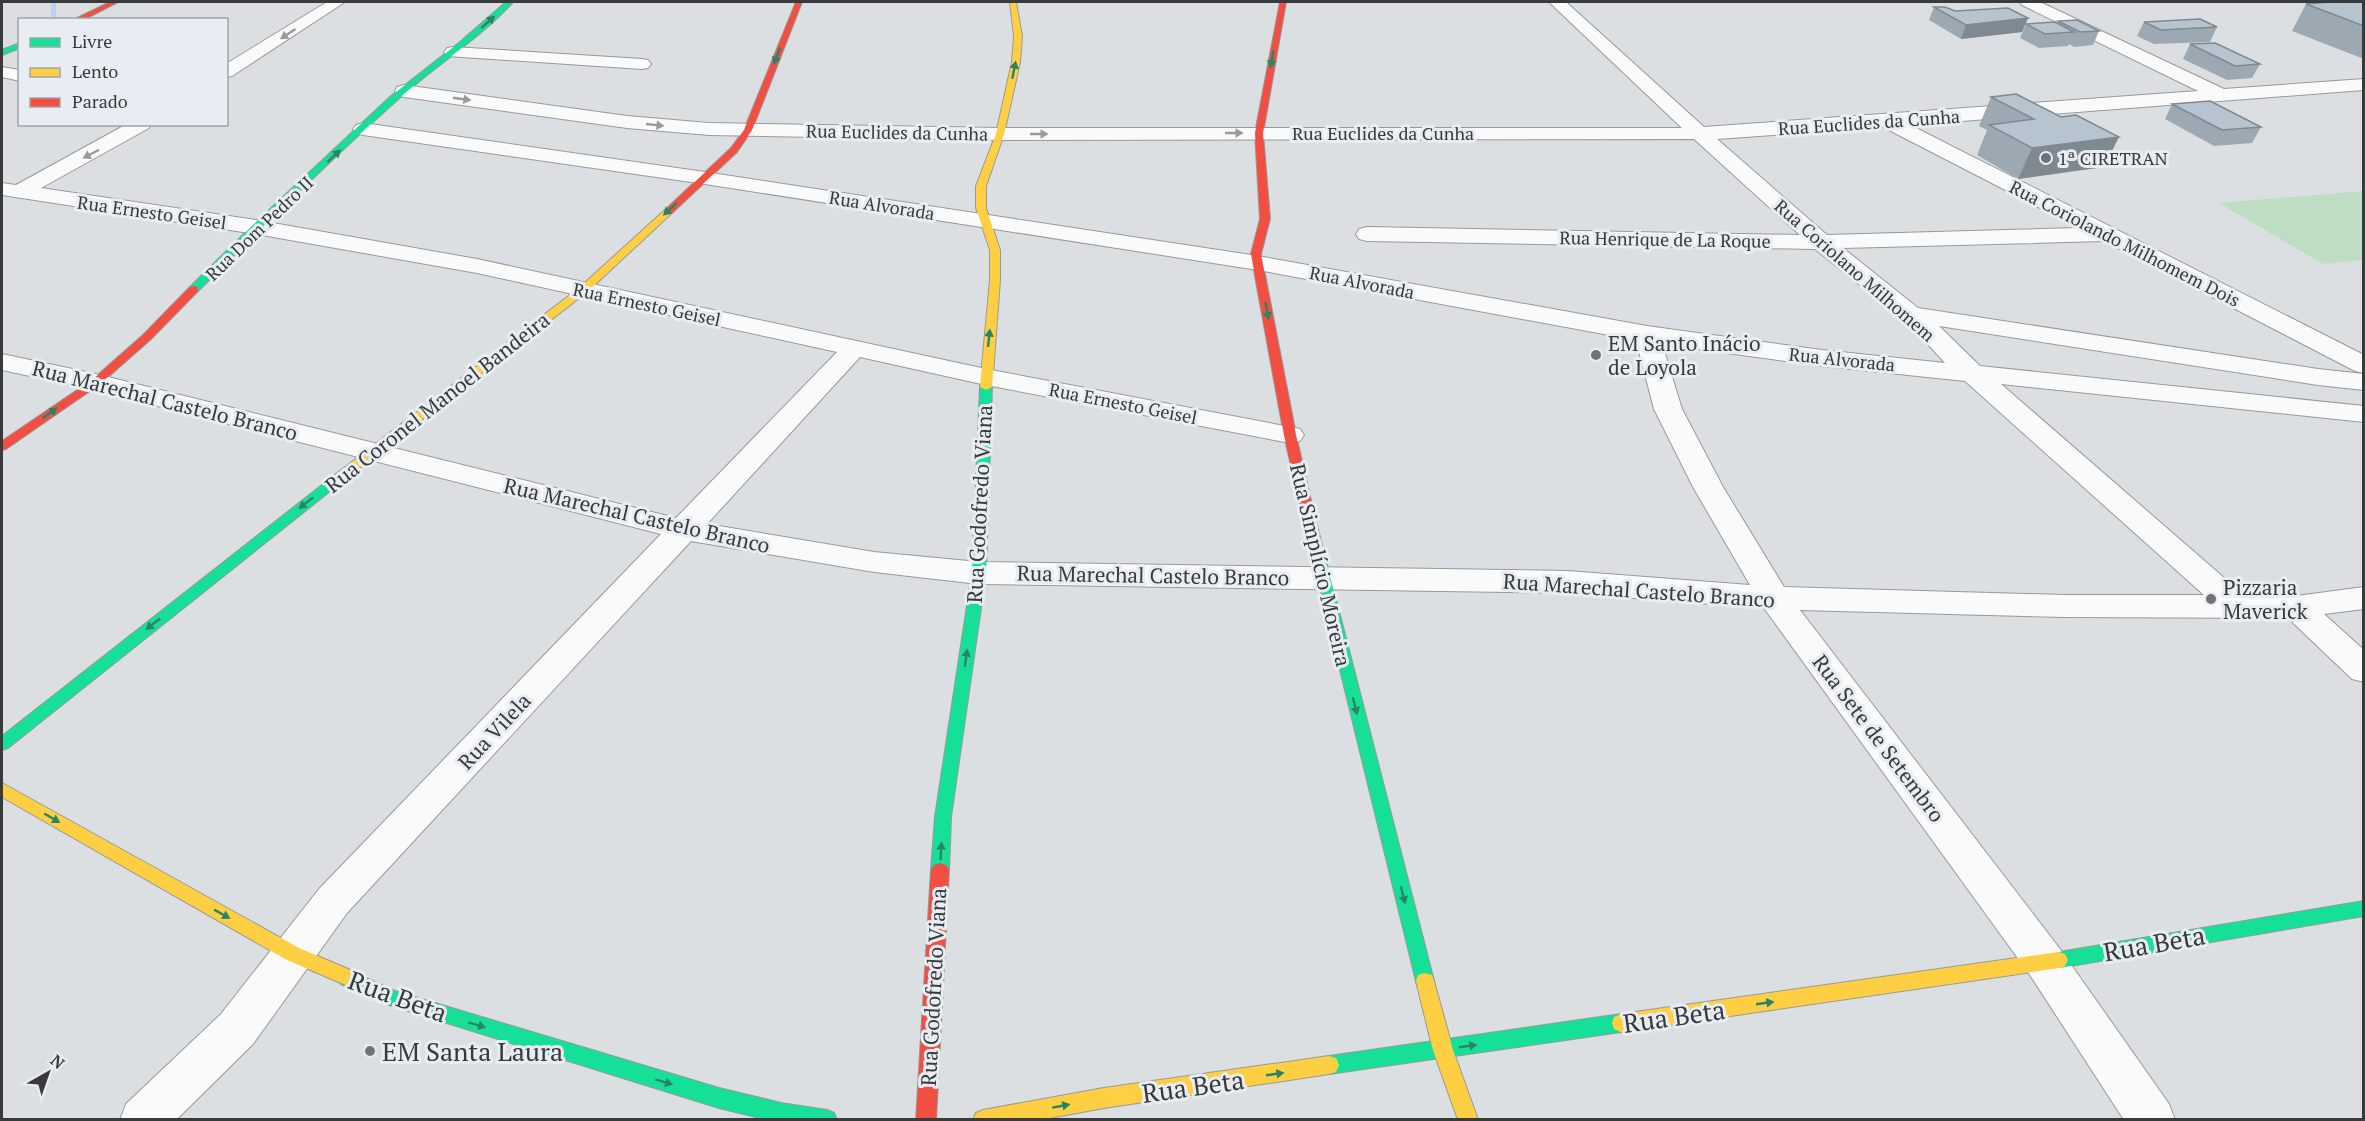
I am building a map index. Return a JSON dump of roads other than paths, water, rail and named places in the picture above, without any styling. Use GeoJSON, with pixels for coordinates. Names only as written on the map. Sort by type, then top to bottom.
{"type":"FeatureCollection","features":[{"type":"Feature","properties":{"kind":"street"},"geometry":{"type":"LineString","coordinates":[[80,18],[115,2]]}},
{"type":"Feature","properties":{"kind":"street"},"geometry":{"type":"LineString","coordinates":[[228,71],[337,2]]}},
{"type":"Feature","properties":{"kind":"street","name":"Rua Dom Pedro II"},"geometry":{"type":"LineString","coordinates":[[2,446],[96,382],[175,309],[256,227],[366,125],[510,2]]}},
{"type":"Feature","properties":{"kind":"street","name":"Rua Coronel Manoel Bandeira"},"geometry":{"type":"LineString","coordinates":[[2,744],[372,451],[583,290],[709,174],[734,150],[748,130],[799,2]]}},
{"type":"Feature","properties":{"kind":"street","name":"Rua Godofredo Viana"},"geometry":{"type":"LineString","coordinates":[[926,1119],[943,817],[979,573],[986,377],[995,280],[995,250],[983,214],[981,186],[1000,134],[1016,62],[1018,36],[1013,2]]}},
{"type":"Feature","properties":{"kind":"street","name":"Rua Simplício Moreira"},"geometry":{"type":"LineString","coordinates":[[1283,2],[1259,133],[1265,219],[1257,258],[1290,435],[1322,578],[1443,1050],[1468,1119]]}},
{"type":"Feature","properties":{"kind":"street","name":"Rua Coriolano Milhomem"},"geometry":{"type":"LineString","coordinates":[[1557,2],[1821,242],[1916,319],[1964,366],[2237,607]]}},
{"type":"Feature","properties":{"kind":"street"},"geometry":{"type":"LineString","coordinates":[[2028,2],[2221,95]]}},
{"type":"Feature","properties":{"kind":"street"},"geometry":{"type":"LineString","coordinates":[[2,53],[18,46]]}},
{"type":"Feature","properties":{"kind":"street"},"geometry":{"type":"LineString","coordinates":[[453,52],[642,64]]}},
{"type":"Feature","properties":{"kind":"street"},"geometry":{"type":"LineString","coordinates":[[2,72],[18,76]]}},
{"type":"Feature","properties":{"kind":"street","name":"Rua Euclides da Cunha"},"geometry":{"type":"LineString","coordinates":[[399,95],[627,122],[748,130],[1000,134],[1699,133],[2364,84]]}},
{"type":"Feature","properties":{"kind":"street","name":"Rua Coriolando Milhomem Dois"},"geometry":{"type":"LineString","coordinates":[[1886,121],[2364,365]]}},
{"type":"Feature","properties":{"kind":"street","name":"Rua Alvorada"},"geometry":{"type":"LineString","coordinates":[[366,125],[983,214],[1257,258],[1647,334],[1822,358],[1964,366],[2364,414]]}},
{"type":"Feature","properties":{"kind":"street"},"geometry":{"type":"LineString","coordinates":[[10,191],[138,126]]}},
{"type":"Feature","properties":{"kind":"street","name":"Rua Ernesto Geisel"},"geometry":{"type":"LineString","coordinates":[[10,191],[256,227],[477,266],[854,350],[1290,435]]}},
{"type":"Feature","properties":{"kind":"street","name":"Rua Henrique de La Roque"},"geometry":{"type":"LineString","coordinates":[[1367,234],[1821,242],[2108,234]]}},
{"type":"Feature","properties":{"kind":"street"},"geometry":{"type":"LineString","coordinates":[[1916,319],[2364,382]]}},
{"type":"Feature","properties":{"kind":"street","name":"Rua Sete de Setembro"},"geometry":{"type":"LineString","coordinates":[[1647,334],[1668,409],[1708,487],[1774,598],[2045,962],[2152,1119]]}},
{"type":"Feature","properties":{"kind":"street","name":"Rua Vilela"},"geometry":{"type":"LineString","coordinates":[[143,1119],[237,1029],[333,902],[854,350]]}},
{"type":"Feature","properties":{"kind":"street","name":"Rua Marechal Castelo Branco"},"geometry":{"type":"LineString","coordinates":[[2,362],[96,382],[684,530],[853,559],[979,573],[1568,582],[1774,598],[2064,606],[2296,607],[2364,598]]}},
{"type":"Feature","properties":{"kind":"street"},"geometry":{"type":"LineString","coordinates":[[2296,607],[2364,670]]}},
{"type":"Feature","properties":{"kind":"street","name":"Rua Beta"},"geometry":{"type":"LineString","coordinates":[[2,789],[293,954],[392,998],[719,1098],[781,1113],[827,1119]]}},
{"type":"Feature","properties":{"kind":"street","name":"Rua Beta"},"geometry":{"type":"LineString","coordinates":[[983,1119],[1104,1098],[2045,962],[2364,908]]}},
{"type":"Feature","properties":{"kind":"waterway"},"geometry":{"type":"LineString","coordinates":[[53,18],[54,2]]}},
{"type":"Feature","properties":{"kind":"place","name":"1ª CIRETRAN"},"geometry":{"type":"Point","coordinates":[2046,158]}},
{"type":"Feature","properties":{"kind":"place","name":"EM Santo Inácio de Loyola"},"geometry":{"type":"Point","coordinates":[1596,355]}},
{"type":"Feature","properties":{"kind":"place","name":"Pizzaria Maverick"},"geometry":{"type":"Point","coordinates":[2211,599]}},
{"type":"Feature","properties":{"kind":"place","name":"EM Santa Laura"},"geometry":{"type":"Point","coordinates":[370,1051]}}]}
